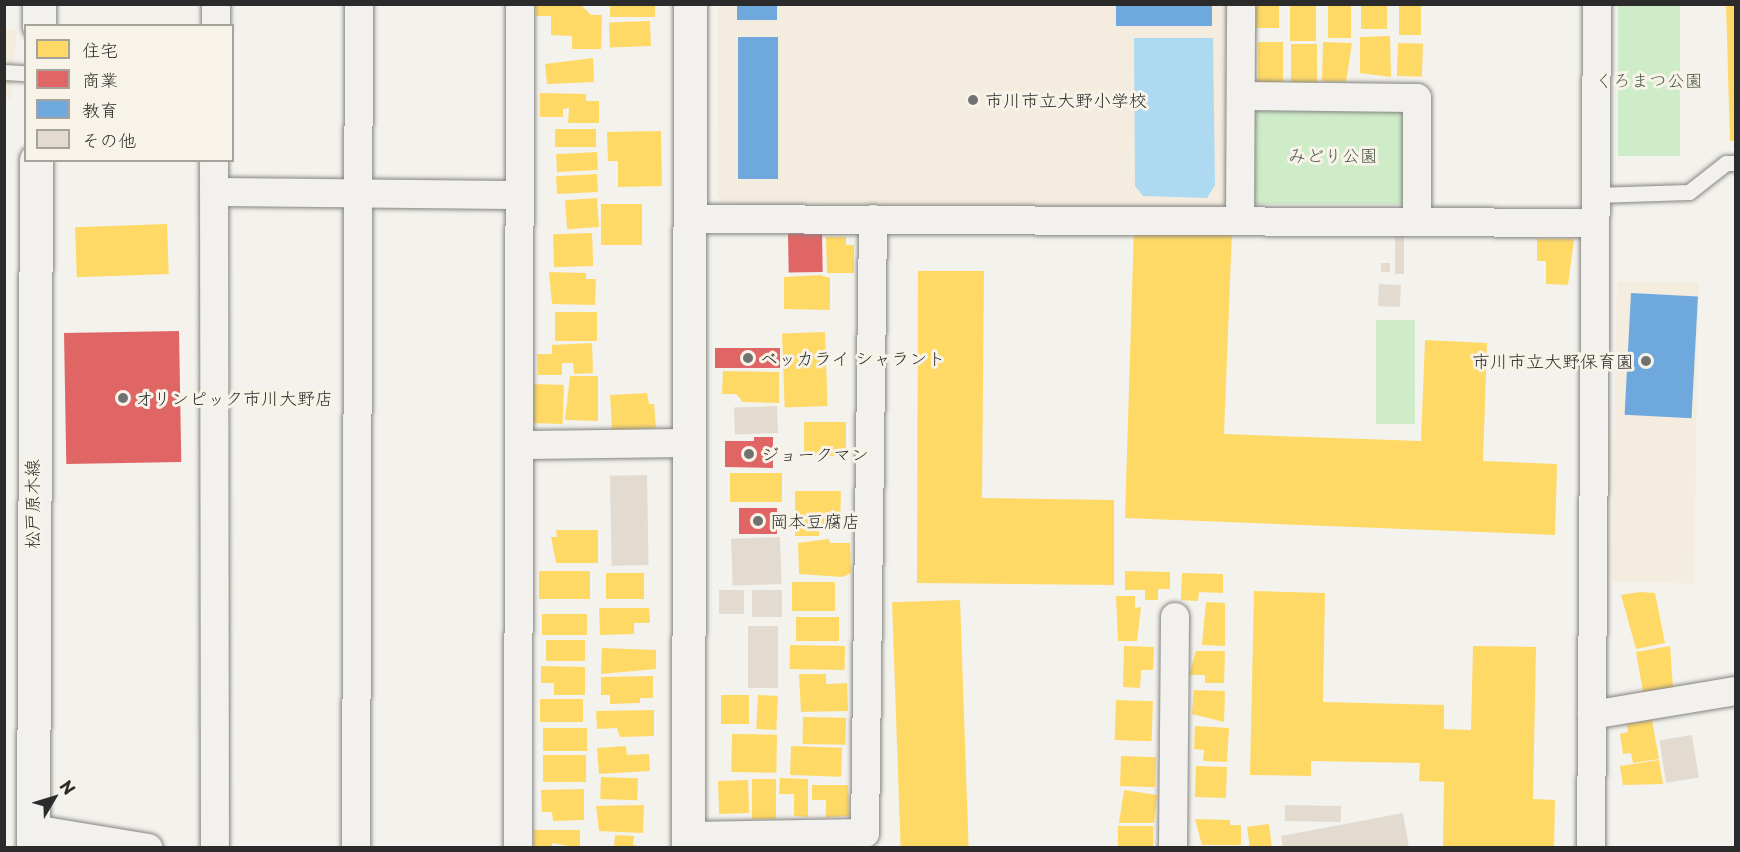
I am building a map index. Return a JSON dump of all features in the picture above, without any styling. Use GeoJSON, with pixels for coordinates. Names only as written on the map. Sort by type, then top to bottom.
{"type":"FeatureCollection","features":[{"type":"Feature","properties":{"kind":"street"},"geometry":{"type":"LineString","coordinates":[[39,4],[39,24]]}},
{"type":"Feature","properties":{"kind":"street"},"geometry":{"type":"LineString","coordinates":[[216,4],[216,24]]}},
{"type":"Feature","properties":{"kind":"street"},"geometry":{"type":"LineString","coordinates":[[356,848],[359,4]]}},
{"type":"Feature","properties":{"kind":"street"},"geometry":{"type":"LineString","coordinates":[[518,848],[523,445],[519,195],[520,4]]}},
{"type":"Feature","properties":{"kind":"street"},"geometry":{"type":"LineString","coordinates":[[690,4],[688,842],[865,833],[873,219]]}},
{"type":"Feature","properties":{"kind":"street"},"geometry":{"type":"LineString","coordinates":[[1240,220],[1241,4]]}},
{"type":"Feature","properties":{"kind":"street"},"geometry":{"type":"LineString","coordinates":[[1591,848],[1597,4]]}},
{"type":"Feature","properties":{"kind":"street"},"geometry":{"type":"LineString","coordinates":[[1241,96],[1418,98],[1417,221]]}},
{"type":"Feature","properties":{"kind":"street","name":"松戸原木線"},"geometry":{"type":"LineString","coordinates":[[33,838],[36,162]]}},
{"type":"Feature","properties":{"kind":"street"},"geometry":{"type":"LineString","coordinates":[[214,162],[215,848]]}},
{"type":"Feature","properties":{"kind":"street"},"geometry":{"type":"LineString","coordinates":[[214,192],[519,195]]}},
{"type":"Feature","properties":{"kind":"street"},"geometry":{"type":"LineString","coordinates":[[689,219],[1417,221],[1595,209]]}},
{"type":"Feature","properties":{"kind":"street"},"geometry":{"type":"LineString","coordinates":[[523,445],[688,443]]}},
{"type":"Feature","properties":{"kind":"street"},"geometry":{"type":"LineString","coordinates":[[1172,617],[1173,848]]}},
{"type":"Feature","properties":{"kind":"street"},"geometry":{"type":"LineString","coordinates":[[1592,715],[1736,692]]}},
{"type":"Feature","properties":{"kind":"street"},"geometry":{"type":"LineString","coordinates":[[33,838],[148,848]]}},
{"type":"Feature","properties":{"kind":"lane"},"geometry":{"type":"LineString","coordinates":[[4,72],[24,73]]}},
{"type":"Feature","properties":{"kind":"lane"},"geometry":{"type":"LineString","coordinates":[[1595,209],[1689,192],[1726,163],[1736,163]]}},
{"type":"Feature","properties":{"kind":"shaded area","name":"市川市立大野小学校"},"geometry":{"type":"Polygon","coordinates":[[[718,5],[1230,5],[1229,199],[1222,207],[723,204],[717,195],[718,5]]]}},
{"type":"Feature","properties":{"kind":"shaded area"},"geometry":{"type":"Polygon","coordinates":[[[5,29],[17,30],[11,99],[4,98],[5,29]]]}},
{"type":"Feature","properties":{"kind":"shaded area"},"geometry":{"type":"Polygon","coordinates":[[[1617,281],[1699,282],[1694,583],[1612,582],[1617,281]]]}},
{"type":"Feature","properties":{"kind":"green space","name":"くろまつ公園"},"geometry":{"type":"Polygon","coordinates":[[[1618,5],[1680,5],[1680,156],[1618,156],[1618,5]]]}},
{"type":"Feature","properties":{"kind":"green space","name":"みどり公園"},"geometry":{"type":"Polygon","coordinates":[[[1254,106],[1412,106],[1412,204],[1254,204],[1254,106]]]}},
{"type":"Feature","properties":{"kind":"green space"},"geometry":{"type":"Polygon","coordinates":[[[1376,320],[1415,320],[1415,424],[1376,424],[1376,320]]]}},
{"type":"Feature","properties":{"kind":"water"},"geometry":{"type":"Polygon","coordinates":[[[1134,38],[1213,38],[1215,185],[1207,198],[1143,196],[1135,186],[1134,38]]]}},
{"type":"Feature","properties":{"kind":"building: 住宅"},"geometry":{"type":"Polygon","coordinates":[[[536,4],[580,4],[591,15],[602,15],[601,49],[572,49],[572,36],[551,35],[551,16],[536,16],[536,4]]]}},
{"type":"Feature","properties":{"kind":"building: 住宅"},"geometry":{"type":"Polygon","coordinates":[[[610,4],[655,4],[655,17],[610,17],[610,4]]]}},
{"type":"Feature","properties":{"kind":"building: 住宅"},"geometry":{"type":"Polygon","coordinates":[[[1256,4],[1279,4],[1279,28],[1256,28],[1256,4]]]}},
{"type":"Feature","properties":{"kind":"building: 住宅"},"geometry":{"type":"Polygon","coordinates":[[[1290,4],[1316,4],[1316,41],[1290,41],[1290,4]]]}},
{"type":"Feature","properties":{"kind":"building: 住宅"},"geometry":{"type":"Polygon","coordinates":[[[1328,4],[1351,4],[1351,38],[1328,38],[1328,4]]]}},
{"type":"Feature","properties":{"kind":"building: 住宅"},"geometry":{"type":"Polygon","coordinates":[[[1361,4],[1387,4],[1387,29],[1361,29],[1361,4]]]}},
{"type":"Feature","properties":{"kind":"building: 住宅"},"geometry":{"type":"Polygon","coordinates":[[[1399,4],[1421,4],[1421,35],[1399,35],[1399,4]]]}},
{"type":"Feature","properties":{"kind":"building: 住宅"},"geometry":{"type":"Polygon","coordinates":[[[1726,4],[1736,4],[1736,141],[1730,141],[1726,4]]]}},
{"type":"Feature","properties":{"kind":"building: 住宅"},"geometry":{"type":"Polygon","coordinates":[[[650,21],[651,46],[610,47],[609,22],[650,21]]]}},
{"type":"Feature","properties":{"kind":"building: 住宅"},"geometry":{"type":"Polygon","coordinates":[[[1390,36],[1391,77],[1360,73],[1360,37],[1390,36]]]}},
{"type":"Feature","properties":{"kind":"building: 住宅"},"geometry":{"type":"Polygon","coordinates":[[[1258,42],[1283,42],[1283,86],[1258,86],[1258,42]]]}},
{"type":"Feature","properties":{"kind":"building: 住宅"},"geometry":{"type":"Polygon","coordinates":[[[1323,42],[1352,43],[1346,82],[1322,81],[1323,42]]]}},
{"type":"Feature","properties":{"kind":"building: 住宅"},"geometry":{"type":"Polygon","coordinates":[[[1398,43],[1423,44],[1422,77],[1397,76],[1398,43]]]}},
{"type":"Feature","properties":{"kind":"building: 住宅"},"geometry":{"type":"Polygon","coordinates":[[[1291,44],[1317,44],[1317,85],[1291,85],[1291,44]]]}},
{"type":"Feature","properties":{"kind":"building: 住宅"},"geometry":{"type":"Polygon","coordinates":[[[593,58],[594,82],[547,84],[545,64],[593,58]]]}},
{"type":"Feature","properties":{"kind":"building: 住宅"},"geometry":{"type":"Polygon","coordinates":[[[540,93],[586,94],[586,101],[599,101],[599,123],[568,123],[569,108],[563,109],[563,117],[540,117],[540,93]]]}},
{"type":"Feature","properties":{"kind":"building: 住宅"},"geometry":{"type":"Polygon","coordinates":[[[555,129],[596,129],[596,147],[555,147],[555,129]]]}},
{"type":"Feature","properties":{"kind":"building: 住宅"},"geometry":{"type":"Polygon","coordinates":[[[661,131],[662,186],[618,187],[618,161],[608,161],[607,132],[661,131]]]}},
{"type":"Feature","properties":{"kind":"building: 住宅"},"geometry":{"type":"Polygon","coordinates":[[[597,152],[598,170],[557,172],[556,154],[597,152]]]}},
{"type":"Feature","properties":{"kind":"building: 住宅"},"geometry":{"type":"Polygon","coordinates":[[[597,174],[598,192],[557,194],[556,176],[597,174]]]}},
{"type":"Feature","properties":{"kind":"building: 住宅"},"geometry":{"type":"Polygon","coordinates":[[[597,198],[599,227],[567,229],[565,200],[597,198]]]}},
{"type":"Feature","properties":{"kind":"building: 住宅"},"geometry":{"type":"Polygon","coordinates":[[[601,204],[642,204],[642,245],[601,245],[601,204]]]}},
{"type":"Feature","properties":{"kind":"building: 住宅"},"geometry":{"type":"Polygon","coordinates":[[[167,224],[169,274],[77,277],[75,227],[167,224]]]}},
{"type":"Feature","properties":{"kind":"building: 住宅"},"geometry":{"type":"Polygon","coordinates":[[[1134,227],[1232,231],[1224,434],[1421,441],[1425,340],[1487,343],[1483,461],[1557,464],[1555,535],[1125,518],[1134,227]]]}},
{"type":"Feature","properties":{"kind":"building: 住宅"},"geometry":{"type":"Polygon","coordinates":[[[592,233],[593,266],[554,267],[553,234],[592,233]]]}},
{"type":"Feature","properties":{"kind":"building: 住宅"},"geometry":{"type":"Polygon","coordinates":[[[826,237],[846,237],[846,245],[854,245],[854,273],[827,273],[826,237]]]}},
{"type":"Feature","properties":{"kind":"building: 住宅"},"geometry":{"type":"Polygon","coordinates":[[[1537,239],[1574,239],[1568,285],[1546,284],[1546,261],[1537,261],[1537,239]]]}},
{"type":"Feature","properties":{"kind":"building: 住宅"},"geometry":{"type":"Polygon","coordinates":[[[918,271],[984,271],[982,498],[1114,500],[1114,585],[917,583],[918,271]]]}},
{"type":"Feature","properties":{"kind":"building: 住宅"},"geometry":{"type":"Polygon","coordinates":[[[549,272],[586,273],[586,279],[596,279],[595,305],[552,304],[549,272]]]}},
{"type":"Feature","properties":{"kind":"building: 住宅"},"geometry":{"type":"Polygon","coordinates":[[[820,275],[830,278],[830,310],[784,309],[784,277],[820,275]]]}},
{"type":"Feature","properties":{"kind":"building: 住宅"},"geometry":{"type":"Polygon","coordinates":[[[555,312],[597,312],[597,341],[555,341],[555,312]]]}},
{"type":"Feature","properties":{"kind":"building: 住宅"},"geometry":{"type":"Polygon","coordinates":[[[825,332],[828,406],[785,407],[782,334],[825,332]]]}},
{"type":"Feature","properties":{"kind":"building: 住宅"},"geometry":{"type":"Polygon","coordinates":[[[592,343],[593,373],[574,374],[573,363],[562,363],[562,375],[538,375],[537,354],[552,354],[552,345],[592,343]]]}},
{"type":"Feature","properties":{"kind":"building: 住宅"},"geometry":{"type":"Polygon","coordinates":[[[723,371],[779,372],[779,403],[743,402],[736,394],[722,394],[723,371]]]}},
{"type":"Feature","properties":{"kind":"building: 住宅"},"geometry":{"type":"Polygon","coordinates":[[[570,376],[598,376],[598,421],[565,420],[570,376]]]}},
{"type":"Feature","properties":{"kind":"building: 住宅"},"geometry":{"type":"Polygon","coordinates":[[[532,384],[564,385],[563,424],[531,423],[532,384]]]}},
{"type":"Feature","properties":{"kind":"building: 住宅"},"geometry":{"type":"Polygon","coordinates":[[[647,393],[649,404],[654,404],[656,428],[612,430],[610,395],[647,393]]]}},
{"type":"Feature","properties":{"kind":"building: 住宅"},"geometry":{"type":"Polygon","coordinates":[[[804,422],[846,422],[846,456],[804,456],[804,422]]]}},
{"type":"Feature","properties":{"kind":"building: 住宅"},"geometry":{"type":"Polygon","coordinates":[[[730,473],[782,473],[782,502],[730,502],[730,473]]]}},
{"type":"Feature","properties":{"kind":"building: 住宅"},"geometry":{"type":"Polygon","coordinates":[[[795,491],[841,491],[840,524],[819,524],[819,536],[795,536],[795,491]]]}},
{"type":"Feature","properties":{"kind":"building: 住宅"},"geometry":{"type":"Polygon","coordinates":[[[556,530],[598,530],[598,563],[556,563],[551,537],[557,537],[556,530]]]}},
{"type":"Feature","properties":{"kind":"building: 住宅"},"geometry":{"type":"Polygon","coordinates":[[[829,539],[830,543],[850,543],[851,573],[842,577],[799,574],[798,543],[829,539]]]}},
{"type":"Feature","properties":{"kind":"building: 住宅"},"geometry":{"type":"Polygon","coordinates":[[[539,571],[590,571],[590,599],[539,599],[539,571]]]}},
{"type":"Feature","properties":{"kind":"building: 住宅"},"geometry":{"type":"Polygon","coordinates":[[[1125,571],[1170,572],[1170,589],[1158,589],[1158,600],[1145,600],[1145,590],[1125,590],[1125,571]]]}},
{"type":"Feature","properties":{"kind":"building: 住宅"},"geometry":{"type":"Polygon","coordinates":[[[606,573],[644,573],[644,599],[606,599],[606,573]]]}},
{"type":"Feature","properties":{"kind":"building: 住宅"},"geometry":{"type":"Polygon","coordinates":[[[1182,573],[1223,574],[1223,593],[1199,592],[1198,601],[1181,600],[1182,573]]]}},
{"type":"Feature","properties":{"kind":"building: 住宅"},"geometry":{"type":"Polygon","coordinates":[[[792,582],[835,582],[835,611],[792,611],[792,582]]]}},
{"type":"Feature","properties":{"kind":"building: 住宅"},"geometry":{"type":"Polygon","coordinates":[[[1254,591],[1325,593],[1323,702],[1444,705],[1444,729],[1471,730],[1473,646],[1536,647],[1533,799],[1555,800],[1554,848],[1443,848],[1444,782],[1419,781],[1420,763],[1311,761],[1311,776],[1250,775],[1254,591]]]}},
{"type":"Feature","properties":{"kind":"building: 住宅"},"geometry":{"type":"Polygon","coordinates":[[[1640,592],[1655,593],[1665,643],[1636,649],[1621,595],[1640,592]]]}},
{"type":"Feature","properties":{"kind":"building: 住宅"},"geometry":{"type":"Polygon","coordinates":[[[1116,596],[1135,596],[1135,608],[1141,607],[1137,641],[1118,641],[1116,596]]]}},
{"type":"Feature","properties":{"kind":"building: 住宅"},"geometry":{"type":"Polygon","coordinates":[[[960,600],[969,848],[901,848],[892,602],[960,600]]]}},
{"type":"Feature","properties":{"kind":"building: 住宅"},"geometry":{"type":"Polygon","coordinates":[[[1206,602],[1225,603],[1225,646],[1202,645],[1206,602]]]}},
{"type":"Feature","properties":{"kind":"building: 住宅"},"geometry":{"type":"Polygon","coordinates":[[[599,608],[649,608],[650,623],[634,623],[634,634],[600,635],[599,608]]]}},
{"type":"Feature","properties":{"kind":"building: 住宅"},"geometry":{"type":"Polygon","coordinates":[[[542,614],[587,614],[587,635],[542,635],[542,614]]]}},
{"type":"Feature","properties":{"kind":"building: 住宅"},"geometry":{"type":"Polygon","coordinates":[[[796,617],[839,617],[839,641],[796,641],[796,617]]]}},
{"type":"Feature","properties":{"kind":"building: 住宅"},"geometry":{"type":"Polygon","coordinates":[[[546,640],[585,640],[585,661],[546,661],[546,640]]]}},
{"type":"Feature","properties":{"kind":"building: 住宅"},"geometry":{"type":"Polygon","coordinates":[[[790,645],[845,646],[845,670],[790,669],[790,645]]]}},
{"type":"Feature","properties":{"kind":"building: 住宅"},"geometry":{"type":"Polygon","coordinates":[[[1124,646],[1154,647],[1153,670],[1141,670],[1140,688],[1123,687],[1124,646]]]}},
{"type":"Feature","properties":{"kind":"building: 住宅"},"geometry":{"type":"Polygon","coordinates":[[[1670,646],[1673,688],[1643,692],[1636,652],[1670,646]]]}},
{"type":"Feature","properties":{"kind":"building: 住宅"},"geometry":{"type":"Polygon","coordinates":[[[602,648],[656,650],[656,669],[601,674],[602,648]]]}},
{"type":"Feature","properties":{"kind":"building: 住宅"},"geometry":{"type":"Polygon","coordinates":[[[1196,651],[1225,651],[1224,683],[1205,683],[1205,675],[1189,675],[1196,651]]]}},
{"type":"Feature","properties":{"kind":"building: 住宅"},"geometry":{"type":"Polygon","coordinates":[[[541,666],[585,667],[585,695],[554,695],[554,683],[541,683],[541,666]]]}},
{"type":"Feature","properties":{"kind":"building: 住宅"},"geometry":{"type":"Polygon","coordinates":[[[799,674],[826,674],[826,684],[847,683],[848,711],[801,712],[799,674]]]}},
{"type":"Feature","properties":{"kind":"building: 住宅"},"geometry":{"type":"Polygon","coordinates":[[[653,676],[653,698],[640,698],[640,703],[610,704],[610,695],[601,695],[601,677],[653,676]]]}},
{"type":"Feature","properties":{"kind":"building: 住宅"},"geometry":{"type":"Polygon","coordinates":[[[1194,690],[1225,691],[1224,722],[1192,714],[1194,690]]]}},
{"type":"Feature","properties":{"kind":"building: 住宅"},"geometry":{"type":"Polygon","coordinates":[[[721,695],[749,695],[749,724],[721,724],[721,695]]]}},
{"type":"Feature","properties":{"kind":"building: 住宅"},"geometry":{"type":"Polygon","coordinates":[[[758,695],[778,696],[776,730],[756,729],[758,695]]]}},
{"type":"Feature","properties":{"kind":"building: 住宅"},"geometry":{"type":"Polygon","coordinates":[[[540,699],[583,699],[583,722],[540,722],[540,699]]]}},
{"type":"Feature","properties":{"kind":"building: 住宅"},"geometry":{"type":"Polygon","coordinates":[[[1116,700],[1153,701],[1152,741],[1115,740],[1116,700]]]}},
{"type":"Feature","properties":{"kind":"building: 住宅"},"geometry":{"type":"Polygon","coordinates":[[[654,710],[654,736],[620,737],[617,728],[597,729],[596,711],[654,710]]]}},
{"type":"Feature","properties":{"kind":"building: 住宅"},"geometry":{"type":"Polygon","coordinates":[[[803,717],[846,718],[846,745],[803,744],[803,717]]]}},
{"type":"Feature","properties":{"kind":"building: 住宅"},"geometry":{"type":"Polygon","coordinates":[[[1652,720],[1659,759],[1633,763],[1631,753],[1623,754],[1620,734],[1628,732],[1627,724],[1652,720]]]}},
{"type":"Feature","properties":{"kind":"building: 住宅"},"geometry":{"type":"Polygon","coordinates":[[[1195,726],[1229,728],[1227,762],[1203,761],[1204,750],[1194,749],[1195,726]]]}},
{"type":"Feature","properties":{"kind":"building: 住宅"},"geometry":{"type":"Polygon","coordinates":[[[543,728],[587,728],[587,751],[543,751],[543,728]]]}},
{"type":"Feature","properties":{"kind":"building: 住宅"},"geometry":{"type":"Polygon","coordinates":[[[732,734],[777,735],[776,773],[731,772],[732,734]]]}},
{"type":"Feature","properties":{"kind":"building: 住宅"},"geometry":{"type":"Polygon","coordinates":[[[626,746],[627,755],[649,754],[650,771],[599,774],[597,748],[626,746]]]}},
{"type":"Feature","properties":{"kind":"building: 住宅"},"geometry":{"type":"Polygon","coordinates":[[[791,746],[842,748],[841,777],[790,775],[791,746]]]}},
{"type":"Feature","properties":{"kind":"building: 住宅"},"geometry":{"type":"Polygon","coordinates":[[[543,755],[586,755],[586,782],[543,782],[543,755]]]}},
{"type":"Feature","properties":{"kind":"building: 住宅"},"geometry":{"type":"Polygon","coordinates":[[[1121,756],[1156,757],[1155,787],[1120,786],[1121,756]]]}},
{"type":"Feature","properties":{"kind":"building: 住宅"},"geometry":{"type":"Polygon","coordinates":[[[1659,760],[1663,784],[1623,785],[1620,766],[1659,760]]]}},
{"type":"Feature","properties":{"kind":"building: 住宅"},"geometry":{"type":"Polygon","coordinates":[[[1196,766],[1227,767],[1226,798],[1195,797],[1196,766]]]}},
{"type":"Feature","properties":{"kind":"building: 住宅"},"geometry":{"type":"Polygon","coordinates":[[[601,777],[638,778],[637,800],[600,799],[601,777]]]}},
{"type":"Feature","properties":{"kind":"building: 住宅"},"geometry":{"type":"Polygon","coordinates":[[[780,778],[808,779],[808,817],[794,816],[794,794],[779,794],[780,778]]]}},
{"type":"Feature","properties":{"kind":"building: 住宅"},"geometry":{"type":"Polygon","coordinates":[[[752,779],[776,779],[776,819],[752,819],[752,779]]]}},
{"type":"Feature","properties":{"kind":"building: 住宅"},"geometry":{"type":"Polygon","coordinates":[[[748,780],[749,813],[719,814],[718,781],[748,780]]]}},
{"type":"Feature","properties":{"kind":"building: 住宅"},"geometry":{"type":"Polygon","coordinates":[[[812,785],[848,785],[849,816],[826,817],[826,800],[812,800],[812,785]]]}},
{"type":"Feature","properties":{"kind":"building: 住宅"},"geometry":{"type":"Polygon","coordinates":[[[584,789],[584,820],[553,821],[552,812],[542,812],[541,790],[584,789]]]}},
{"type":"Feature","properties":{"kind":"building: 住宅"},"geometry":{"type":"Polygon","coordinates":[[[1124,790],[1157,795],[1154,823],[1119,823],[1124,790]]]}},
{"type":"Feature","properties":{"kind":"building: 住宅"},"geometry":{"type":"Polygon","coordinates":[[[644,805],[643,833],[599,831],[596,806],[644,805]]]}},
{"type":"Feature","properties":{"kind":"building: 住宅"},"geometry":{"type":"Polygon","coordinates":[[[1195,819],[1230,820],[1230,825],[1241,825],[1241,845],[1202,845],[1195,819]]]}},
{"type":"Feature","properties":{"kind":"building: 住宅"},"geometry":{"type":"Polygon","coordinates":[[[1269,824],[1272,848],[1250,848],[1247,827],[1269,824]]]}},
{"type":"Feature","properties":{"kind":"building: 住宅"},"geometry":{"type":"Polygon","coordinates":[[[1118,826],[1153,826],[1153,848],[1118,848],[1118,826]]]}},
{"type":"Feature","properties":{"kind":"building: 住宅"},"geometry":{"type":"Polygon","coordinates":[[[534,830],[580,830],[580,848],[552,843],[552,848],[534,848],[534,830]]]}},
{"type":"Feature","properties":{"kind":"building: 住宅"},"geometry":{"type":"Polygon","coordinates":[[[615,835],[634,836],[633,845],[650,848],[614,848],[615,835]]]}},
{"type":"Feature","properties":{"kind":"building: 商業"},"geometry":{"type":"Polygon","coordinates":[[[822,233],[823,272],[789,273],[788,234],[822,233]]]}},
{"type":"Feature","properties":{"kind":"building: 商業","name":"オリンピック市川大野店"},"geometry":{"type":"Polygon","coordinates":[[[179,331],[181,462],[66,464],[64,333],[179,331]]]}},
{"type":"Feature","properties":{"kind":"building: 商業","name":"ベッカライ シャラント"},"geometry":{"type":"Polygon","coordinates":[[[715,348],[780,348],[780,368],[715,368],[715,348]]]}},
{"type":"Feature","properties":{"kind":"building: 商業","name":"ジョークマン"},"geometry":{"type":"Polygon","coordinates":[[[754,437],[773,437],[773,468],[725,467],[725,441],[754,441],[754,437]]]}},
{"type":"Feature","properties":{"kind":"building: 商業","name":"岡本豆腐店"},"geometry":{"type":"Polygon","coordinates":[[[739,508],[777,508],[777,534],[739,534],[739,508]]]}},
{"type":"Feature","properties":{"kind":"building: 教育"},"geometry":{"type":"Polygon","coordinates":[[[737,4],[777,4],[777,20],[737,20],[737,4]]]}},
{"type":"Feature","properties":{"kind":"building: 教育"},"geometry":{"type":"Polygon","coordinates":[[[1116,4],[1212,4],[1212,26],[1116,26],[1116,4]]]}},
{"type":"Feature","properties":{"kind":"building: 教育"},"geometry":{"type":"Polygon","coordinates":[[[738,37],[778,37],[778,179],[738,179],[738,37]]]}},
{"type":"Feature","properties":{"kind":"building: 教育"},"geometry":{"type":"Polygon","coordinates":[[[1631,293],[1698,297],[1692,418],[1625,415],[1631,293]]]}},
{"type":"Feature","properties":{"kind":"building: その他"},"geometry":{"type":"Polygon","coordinates":[[[1395,235],[1404,235],[1404,274],[1395,274],[1395,235]]]}},
{"type":"Feature","properties":{"kind":"building: その他"},"geometry":{"type":"Polygon","coordinates":[[[1381,263],[1390,263],[1390,272],[1381,272],[1381,263]]]}},
{"type":"Feature","properties":{"kind":"building: その他"},"geometry":{"type":"Polygon","coordinates":[[[1379,284],[1401,285],[1400,307],[1378,306],[1379,284]]]}},
{"type":"Feature","properties":{"kind":"building: その他"},"geometry":{"type":"Polygon","coordinates":[[[777,406],[778,433],[735,434],[734,408],[777,406]]]}},
{"type":"Feature","properties":{"kind":"building: その他"},"geometry":{"type":"Polygon","coordinates":[[[647,475],[649,565],[612,566],[610,476],[647,475]]]}},
{"type":"Feature","properties":{"kind":"building: その他"},"geometry":{"type":"Polygon","coordinates":[[[780,537],[782,584],[733,586],[731,539],[780,537]]]}},
{"type":"Feature","properties":{"kind":"building: その他"},"geometry":{"type":"Polygon","coordinates":[[[719,590],[744,590],[744,614],[719,614],[719,590]]]}},
{"type":"Feature","properties":{"kind":"building: その他"},"geometry":{"type":"Polygon","coordinates":[[[752,590],[782,590],[782,617],[752,617],[752,590]]]}},
{"type":"Feature","properties":{"kind":"building: その他"},"geometry":{"type":"Polygon","coordinates":[[[748,626],[778,626],[778,688],[748,688],[748,626]]]}},
{"type":"Feature","properties":{"kind":"building: その他"},"geometry":{"type":"Polygon","coordinates":[[[1692,735],[1699,777],[1666,783],[1659,740],[1692,735]]]}},
{"type":"Feature","properties":{"kind":"building: その他"},"geometry":{"type":"Polygon","coordinates":[[[1285,805],[1341,806],[1341,822],[1285,821],[1285,805]]]}},
{"type":"Feature","properties":{"kind":"building: その他"},"geometry":{"type":"Polygon","coordinates":[[[1403,813],[1409,848],[1283,848],[1281,836],[1403,813]]]}},
{"type":"Feature","properties":{"kind":"place","name":"市川市立大野小学校"},"geometry":{"type":"Point","coordinates":[973,100]}},
{"type":"Feature","properties":{"kind":"place","name":"ベッカライ シャラント"},"geometry":{"type":"Point","coordinates":[748,358]}},
{"type":"Feature","properties":{"kind":"place","name":"市川市立大野保育園"},"geometry":{"type":"Point","coordinates":[1646,361]}},
{"type":"Feature","properties":{"kind":"place","name":"オリンピック市川大野店"},"geometry":{"type":"Point","coordinates":[123,398]}},
{"type":"Feature","properties":{"kind":"place","name":"ジョークマン"},"geometry":{"type":"Point","coordinates":[749,454]}},
{"type":"Feature","properties":{"kind":"place","name":"岡本豆腐店"},"geometry":{"type":"Point","coordinates":[758,521]}}]}
